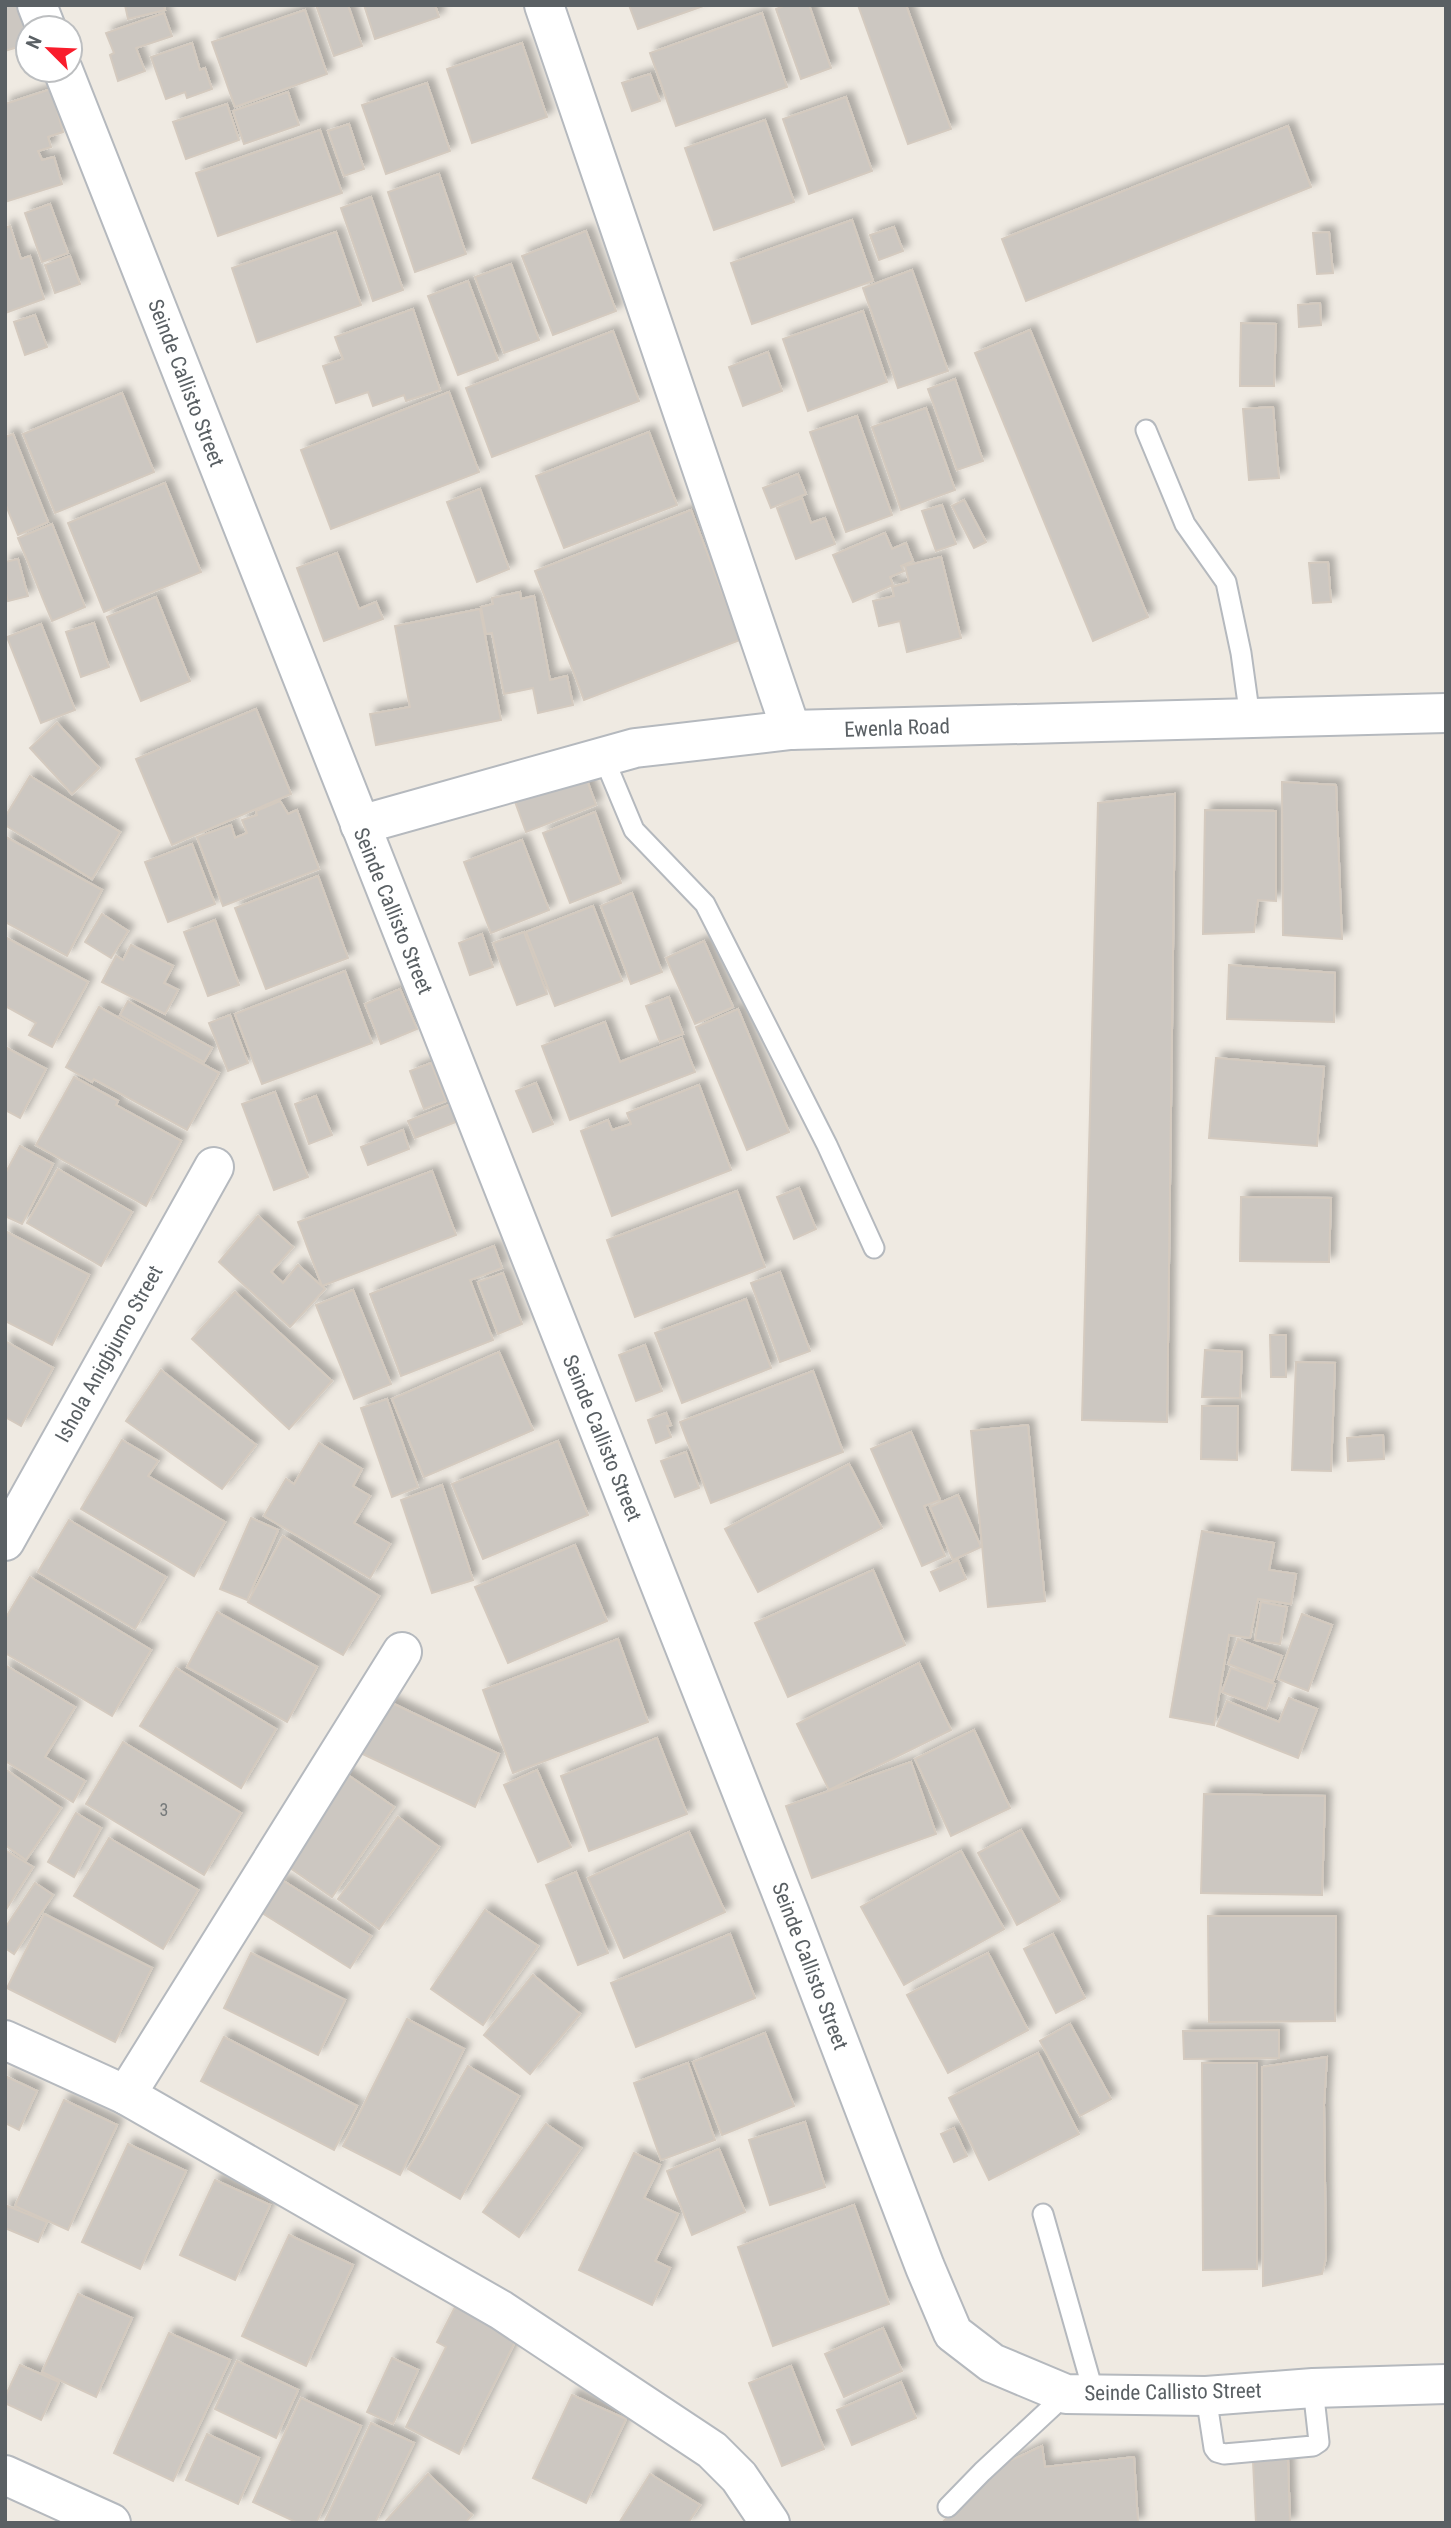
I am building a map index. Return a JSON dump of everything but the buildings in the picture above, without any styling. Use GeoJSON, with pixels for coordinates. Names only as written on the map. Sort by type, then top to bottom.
{"type":"FeatureCollection","features":[{"type":"Feature","properties":{"kind":"street"},"geometry":{"type":"LineString","coordinates":[[544,5],[792,730]]}},
{"type":"Feature","properties":{"kind":"street","name":"Seinde Callisto Street"},"geometry":{"type":"LineString","coordinates":[[69,84],[953,2333],[992,2363],[1080,2394],[1206,2396],[1313,2388],[1446,2384]]}},
{"type":"Feature","properties":{"kind":"street","name":"Ewenla Road"},"geometry":{"type":"LineString","coordinates":[[360,825],[635,747],[792,730],[1446,713]]}},
{"type":"Feature","properties":{"kind":"street","name":"Ishola Anigbjumo Street"},"geometry":{"type":"LineString","coordinates":[[5,1541],[214,1167]]}},
{"type":"Feature","properties":{"kind":"street"},"geometry":{"type":"LineString","coordinates":[[126,2095],[402,1652]]}},
{"type":"Feature","properties":{"kind":"street"},"geometry":{"type":"LineString","coordinates":[[5,2040],[126,2095],[501,2311],[712,2450],[738,2477],[770,2523]]}},
{"type":"Feature","properties":{"kind":"street"},"geometry":{"type":"LineString","coordinates":[[5,2474],[111,2523]]}},
{"type":"Feature","properties":{"kind":"lane"},"geometry":{"type":"LineString","coordinates":[[1146,430],[1185,524],[1226,582],[1241,653],[1250,718]]}},
{"type":"Feature","properties":{"kind":"lane"},"geometry":{"type":"LineString","coordinates":[[603,757],[634,830],[705,904],[827,1145],[874,1248]]}},
{"type":"Feature","properties":{"kind":"lane"},"geometry":{"type":"LineString","coordinates":[[948,2507],[982,2472],[1080,2394],[1043,2214]]}},
{"type":"Feature","properties":{"kind":"lane"},"geometry":{"type":"LineString","coordinates":[[1206,2396],[1214,2448],[1224,2454],[1313,2446],[1319,2442],[1313,2388]]}}]}
